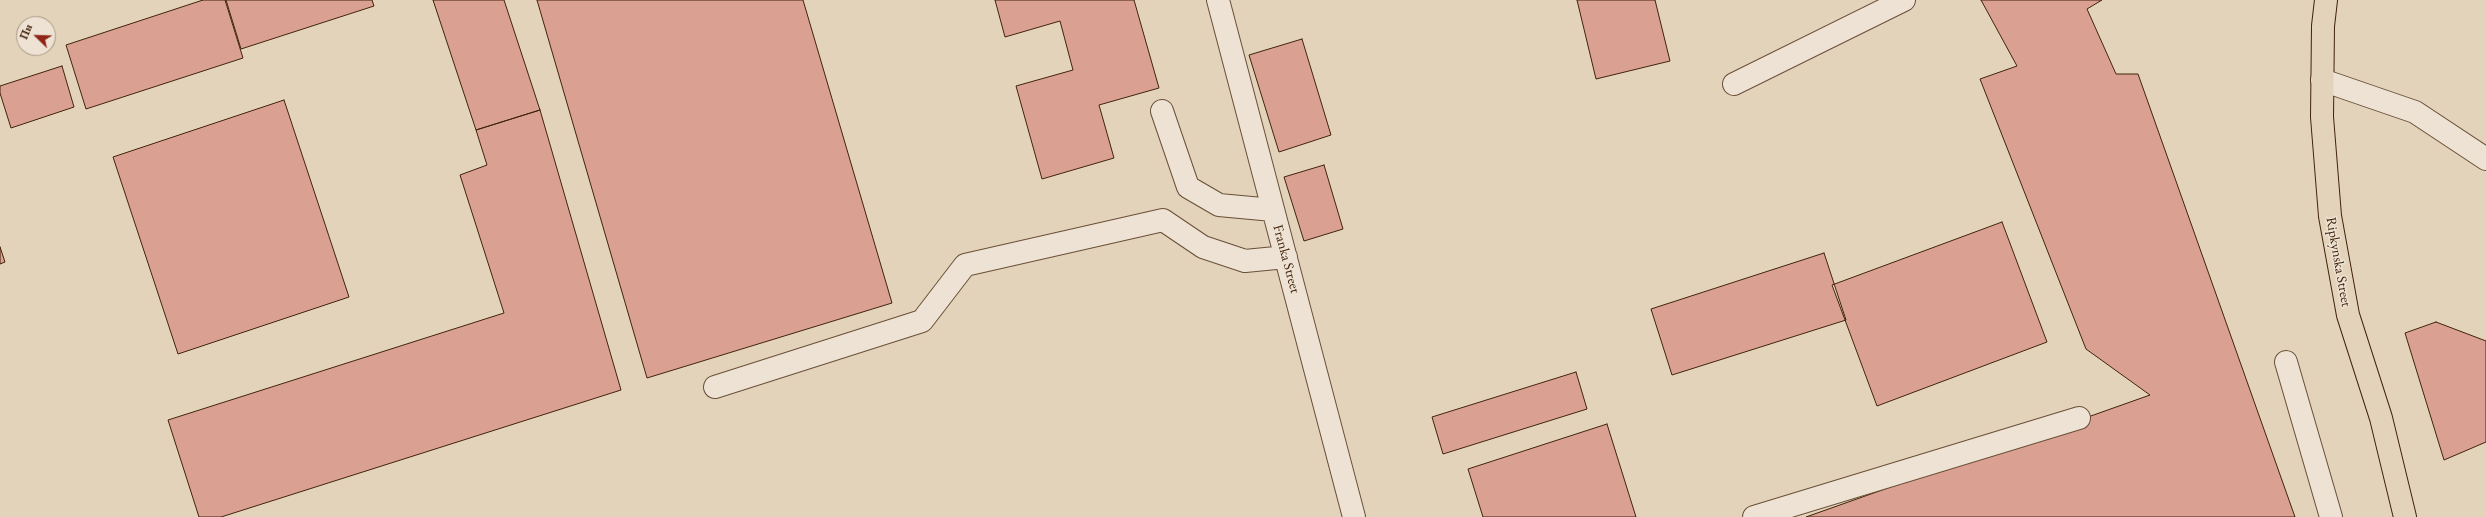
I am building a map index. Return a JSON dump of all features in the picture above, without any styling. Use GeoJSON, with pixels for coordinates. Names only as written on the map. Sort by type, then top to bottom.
{"type":"FeatureCollection","features":[{"type":"Feature","properties":{"kind":"main road","name":"Ripkynska Street"},"geometry":{"type":"LineString","coordinates":[[2326,0],[2322,80],[2322,117],[2330,216],[2348,315],[2381,418],[2405,517]]}},
{"type":"Feature","properties":{"kind":"street","name":"Franka Street"},"geometry":{"type":"LineString","coordinates":[[1218,0],[1354,517]]}},
{"type":"Feature","properties":{"kind":"street"},"geometry":{"type":"LineString","coordinates":[[1734,84],[1904,0]]}},
{"type":"Feature","properties":{"kind":"street"},"geometry":{"type":"LineString","coordinates":[[2322,80],[2415,112],[2486,159]]}},
{"type":"Feature","properties":{"kind":"street"},"geometry":{"type":"LineString","coordinates":[[1162,111],[1188,187],[1219,205],[1273,210]]}},
{"type":"Feature","properties":{"kind":"street"},"geometry":{"type":"LineString","coordinates":[[715,387],[922,321],[965,265],[1163,220],[1203,248],[1245,261],[1286,257]]}},
{"type":"Feature","properties":{"kind":"street"},"geometry":{"type":"LineString","coordinates":[[2286,362],[2331,517]]}},
{"type":"Feature","properties":{"kind":"street"},"geometry":{"type":"LineString","coordinates":[[1754,517],[2079,418]]}},
{"type":"Feature","properties":{"kind":"building"},"geometry":{"type":"Polygon","coordinates":[[[203,0],[225,0],[243,58],[86,109],[66,45],[203,0]]]}},
{"type":"Feature","properties":{"kind":"building"},"geometry":{"type":"Polygon","coordinates":[[[226,0],[372,0],[374,6],[241,49],[226,0]]]}},
{"type":"Feature","properties":{"kind":"building"},"geometry":{"type":"Polygon","coordinates":[[[433,0],[504,0],[540,110],[476,130],[433,0]]]}},
{"type":"Feature","properties":{"kind":"building"},"geometry":{"type":"Polygon","coordinates":[[[537,0],[803,0],[892,303],[647,378],[537,0]]]}},
{"type":"Feature","properties":{"kind":"building"},"geometry":{"type":"Polygon","coordinates":[[[995,0],[1134,0],[1159,88],[1099,105],[1114,158],[1042,179],[1016,86],[1073,70],[1060,21],[1005,37],[995,0]]]}},
{"type":"Feature","properties":{"kind":"building"},"geometry":{"type":"Polygon","coordinates":[[[1577,0],[1655,0],[1670,61],[1596,79],[1577,0]]]}},
{"type":"Feature","properties":{"kind":"building"},"geometry":{"type":"Polygon","coordinates":[[[1981,0],[2102,0],[2087,9],[2116,74],[2138,74],[2295,517],[1806,517],[2150,395],[2086,349],[1980,79],[2017,66],[1981,0]]]}},
{"type":"Feature","properties":{"kind":"building"},"geometry":{"type":"Polygon","coordinates":[[[1302,39],[1331,135],[1279,152],[1249,55],[1302,39]]]}},
{"type":"Feature","properties":{"kind":"building"},"geometry":{"type":"Polygon","coordinates":[[[62,66],[74,107],[11,128],[0,93],[0,86],[62,66]]]}},
{"type":"Feature","properties":{"kind":"building"},"geometry":{"type":"Polygon","coordinates":[[[284,100],[349,297],[178,354],[113,157],[284,100]]]}},
{"type":"Feature","properties":{"kind":"building"},"geometry":{"type":"Polygon","coordinates":[[[540,110],[621,390],[221,517],[199,517],[168,420],[504,313],[460,175],[487,165],[476,130],[540,110]]]}},
{"type":"Feature","properties":{"kind":"building"},"geometry":{"type":"Polygon","coordinates":[[[1324,165],[1343,229],[1304,241],[1284,177],[1324,165]]]}},
{"type":"Feature","properties":{"kind":"building"},"geometry":{"type":"Polygon","coordinates":[[[2002,222],[2047,342],[1877,406],[1832,285],[2002,222]]]}},
{"type":"Feature","properties":{"kind":"building"},"geometry":{"type":"Polygon","coordinates":[[[0,247],[5,262],[0,264],[0,247]]]}},
{"type":"Feature","properties":{"kind":"building"},"geometry":{"type":"Polygon","coordinates":[[[1824,253],[1846,320],[1672,375],[1651,309],[1824,253]]]}},
{"type":"Feature","properties":{"kind":"building"},"geometry":{"type":"Polygon","coordinates":[[[2436,322],[2486,341],[2486,442],[2444,460],[2405,333],[2436,322]]]}},
{"type":"Feature","properties":{"kind":"building"},"geometry":{"type":"Polygon","coordinates":[[[1576,372],[1587,409],[1443,454],[1432,417],[1576,372]]]}},
{"type":"Feature","properties":{"kind":"building"},"geometry":{"type":"Polygon","coordinates":[[[1607,424],[1636,517],[1483,517],[1468,469],[1607,424]]]}}]}
